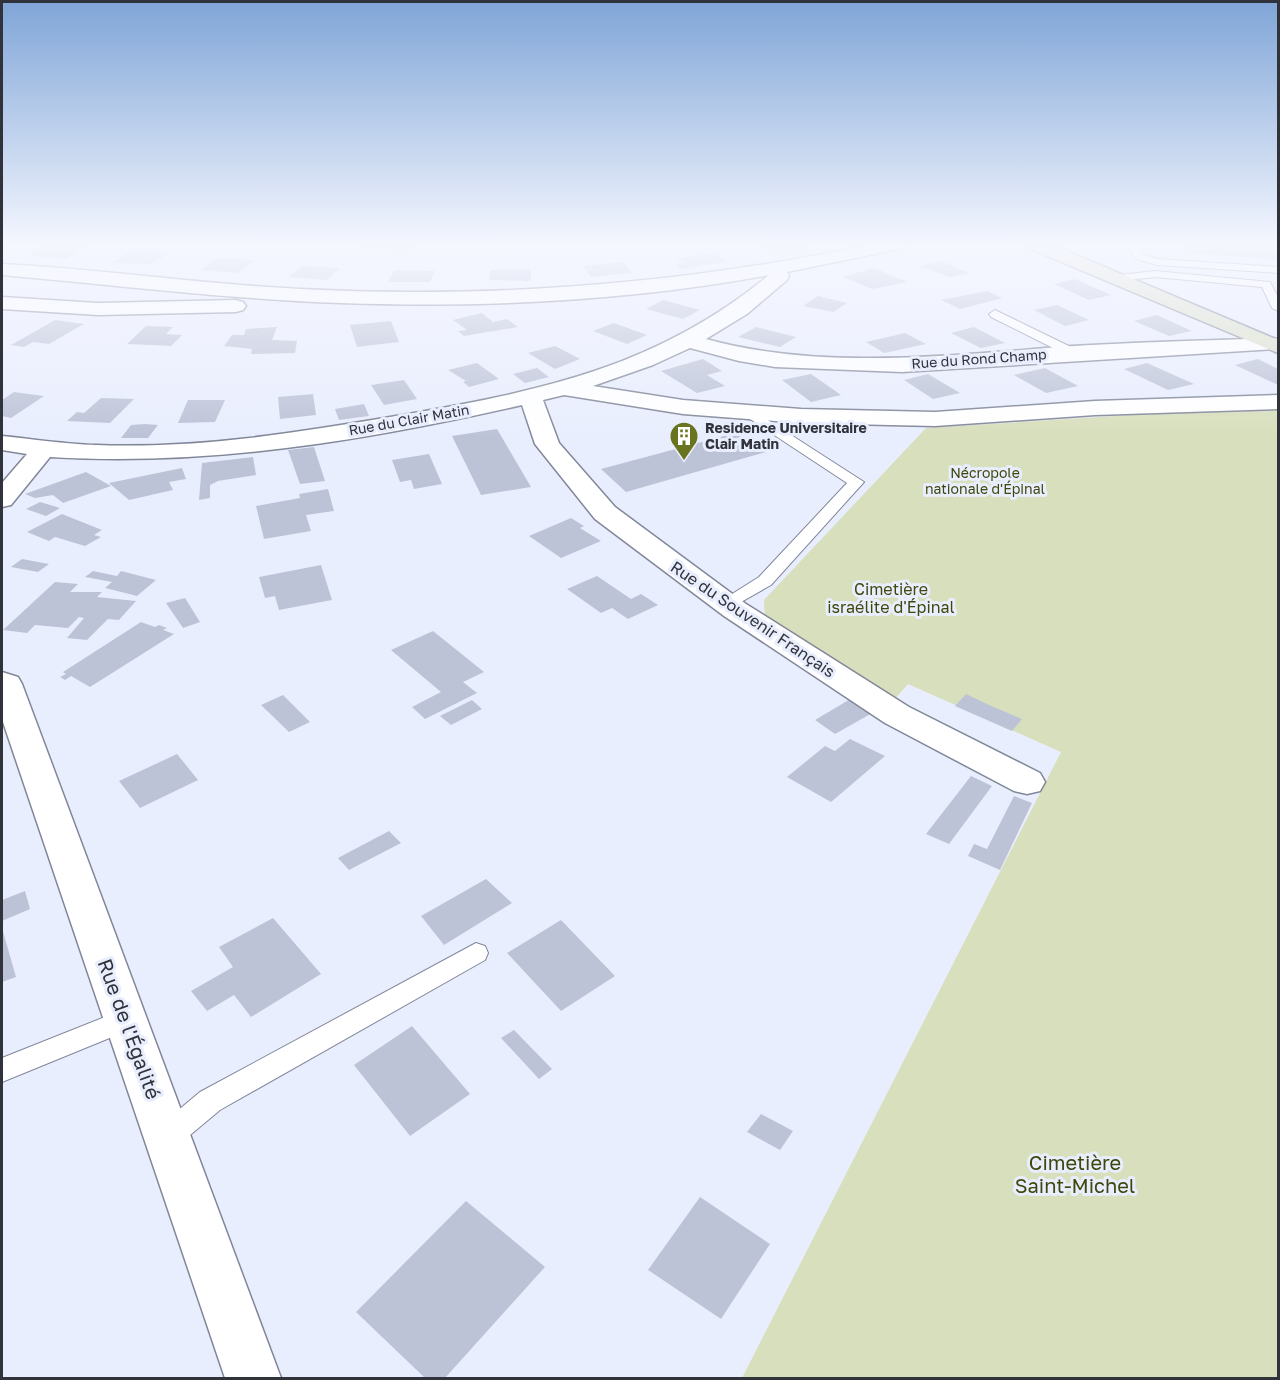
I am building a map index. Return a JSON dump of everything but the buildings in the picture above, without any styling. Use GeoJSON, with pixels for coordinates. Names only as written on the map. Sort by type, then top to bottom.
{"type":"FeatureCollection","features":[{"type":"Feature","properties":{"kind":"street"},"geometry":{"type":"LineString","coordinates":[[76,308],[167,308]]}},
{"type":"Feature","properties":{"kind":"street","name":"Rue du Clair Matin"},"geometry":{"type":"LineString","coordinates":[[2,443],[43,450],[103,454],[194,451],[302,439],[531,398],[603,377],[688,341],[741,308]]}},
{"type":"Feature","properties":{"kind":"street"},"geometry":{"type":"LineString","coordinates":[[1190,308],[1276,345]]}},
{"type":"Feature","properties":{"kind":"street","name":"Rue du Rond Champ"},"geometry":{"type":"LineString","coordinates":[[688,341],[739,355],[840,364],[912,364],[1071,352],[1276,345]]}},
{"type":"Feature","properties":{"kind":"street"},"geometry":{"type":"LineString","coordinates":[[565,388],[683,407],[801,416],[935,419],[1095,408],[1278,402]]}},
{"type":"Feature","properties":{"kind":"street","name":"Rue du Souvenir Français"},"geometry":{"type":"LineString","coordinates":[[531,398],[548,444],[586,493],[605,513],[727,605],[897,715],[1027,782]]}},
{"type":"Feature","properties":{"kind":"street"},"geometry":{"type":"LineString","coordinates":[[2,499],[43,450]]}},
{"type":"Feature","properties":{"kind":"street","name":"Rue de l'Égalité"},"geometry":{"type":"LineString","coordinates":[[2,682],[6,684],[253,1378]]}},
{"type":"Feature","properties":{"kind":"lane"},"geometry":{"type":"LineString","coordinates":[[995,314],[1071,352]]}},
{"type":"Feature","properties":{"kind":"lane"},"geometry":{"type":"LineString","coordinates":[[727,605],[765,581],[856,482],[749,412]]}},
{"type":"Feature","properties":{"kind":"lane"},"geometry":{"type":"LineString","coordinates":[[167,1137],[210,1101],[476,953]]}},
{"type":"Feature","properties":{"kind":"lane"},"geometry":{"type":"LineString","coordinates":[[2,1070],[125,1020]]}},
{"type":"Feature","properties":{"kind":"green space","name":"Cimetière Saint-Michel"},"geometry":{"type":"Polygon","coordinates":[[[1278,408],[1278,1378],[742,1378],[1061,752],[908,684],[893,701],[765,621],[764,600],[926,428],[1208,410],[1278,408]]]}},
{"type":"Feature","properties":{"kind":"place","name":"Residence Universitaire Clair Matin"},"geometry":{"type":"Point","coordinates":[684,462]}},
{"type":"Feature","properties":{"kind":"park label","name":"Nécropole nationale d'Épinal"},"geometry":{"type":"Point","coordinates":[985,481]}},
{"type":"Feature","properties":{"kind":"park label","name":"Cimetière israélite d'Épinal"},"geometry":{"type":"Point","coordinates":[891,598]}}]}
